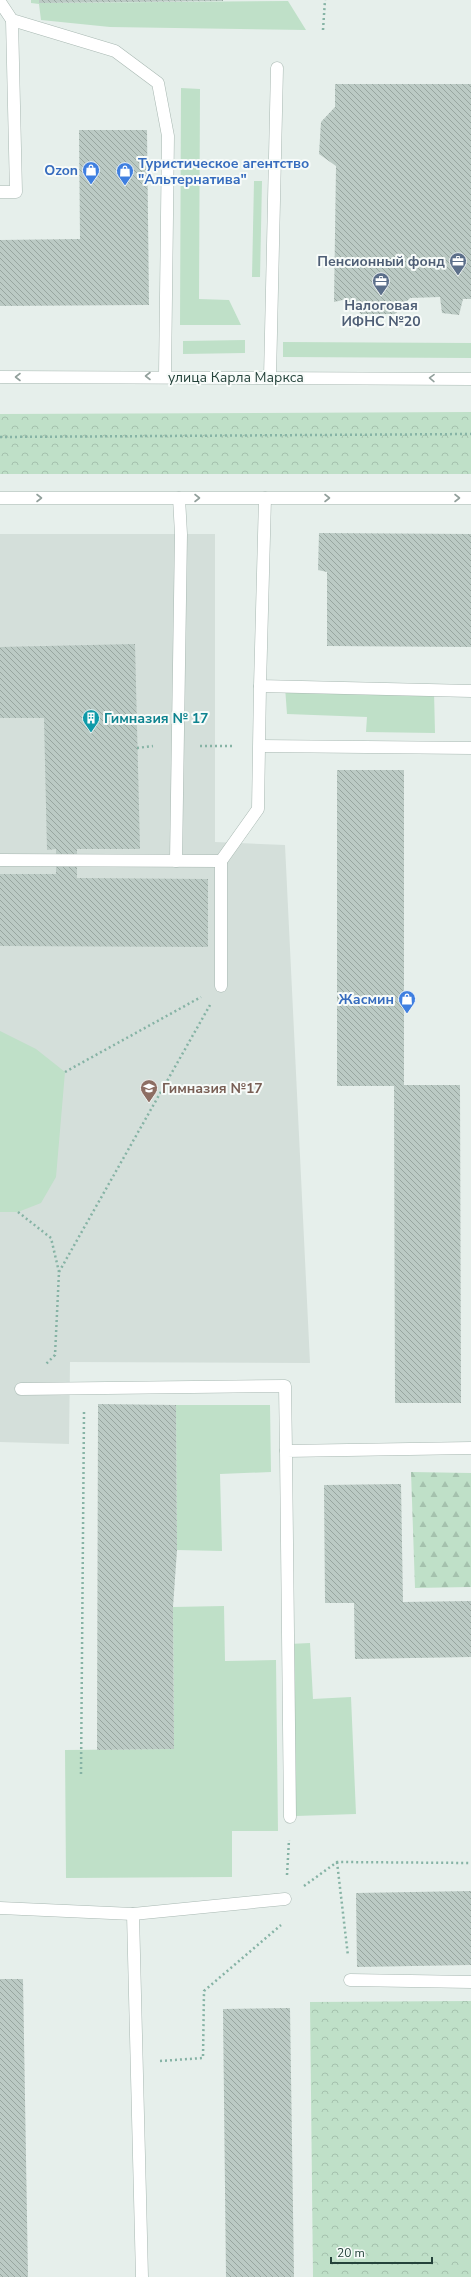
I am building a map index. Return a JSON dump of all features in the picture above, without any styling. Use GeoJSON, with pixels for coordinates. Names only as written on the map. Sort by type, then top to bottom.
{"type":"FeatureCollection","features":[{"type":"Feature","properties":{"kind":"street"},"geometry":{"type":"LineString","coordinates":[[0,2],[12,20],[16,192],[0,192]]}},
{"type":"Feature","properties":{"kind":"street"},"geometry":{"type":"LineString","coordinates":[[12,20],[115,51],[158,83],[168,136],[165,376]]}},
{"type":"Feature","properties":{"kind":"street"},"geometry":{"type":"LineString","coordinates":[[270,377],[277,68]]}},
{"type":"Feature","properties":{"kind":"street","name":"улица Карла Маркса"},"geometry":{"type":"LineString","coordinates":[[0,377],[165,376],[471,379]]}},
{"type":"Feature","properties":{"kind":"street"},"geometry":{"type":"LineString","coordinates":[[0,498],[471,498]]}},
{"type":"Feature","properties":{"kind":"street"},"geometry":{"type":"LineString","coordinates":[[176,861],[181,534],[178,498]]}},
{"type":"Feature","properties":{"kind":"street"},"geometry":{"type":"LineString","coordinates":[[221,986],[221,861],[258,809],[265,498]]}},
{"type":"Feature","properties":{"kind":"street"},"geometry":{"type":"LineString","coordinates":[[260,686],[471,691]]}},
{"type":"Feature","properties":{"kind":"street"},"geometry":{"type":"LineString","coordinates":[[260,746],[471,748]]}},
{"type":"Feature","properties":{"kind":"street"},"geometry":{"type":"LineString","coordinates":[[0,860],[221,861]]}},
{"type":"Feature","properties":{"kind":"street"},"geometry":{"type":"LineString","coordinates":[[21,1389],[84,1387],[285,1386],[290,1817]]}},
{"type":"Feature","properties":{"kind":"street"},"geometry":{"type":"LineString","coordinates":[[286,1451],[471,1448]]}},
{"type":"Feature","properties":{"kind":"street"},"geometry":{"type":"LineString","coordinates":[[0,1908],[133,1914],[285,1899]]}},
{"type":"Feature","properties":{"kind":"street"},"geometry":{"type":"LineString","coordinates":[[133,1914],[142,2277]]}},
{"type":"Feature","properties":{"kind":"street"},"geometry":{"type":"LineString","coordinates":[[350,1980],[471,1982]]}},
{"type":"Feature","properties":{"kind":"path"},"geometry":{"type":"LineString","coordinates":[[323,30],[325,0]]}},
{"type":"Feature","properties":{"kind":"path"},"geometry":{"type":"LineString","coordinates":[[0,437],[471,434]]}},
{"type":"Feature","properties":{"kind":"path"},"geometry":{"type":"LineString","coordinates":[[137,748],[160,746]]}},
{"type":"Feature","properties":{"kind":"path"},"geometry":{"type":"LineString","coordinates":[[65,1072],[221,986]]}},
{"type":"Feature","properties":{"kind":"path"},"geometry":{"type":"LineString","coordinates":[[59,1272],[221,986]]}},
{"type":"Feature","properties":{"kind":"path"},"geometry":{"type":"LineString","coordinates":[[18,1212],[51,1238],[59,1272],[55,1355],[21,1389]]}},
{"type":"Feature","properties":{"kind":"path"},"geometry":{"type":"LineString","coordinates":[[81,1774],[84,1387]]}},
{"type":"Feature","properties":{"kind":"path"},"geometry":{"type":"LineString","coordinates":[[136,2063],[203,2058],[204,1991],[283,1923],[290,1817]]}},
{"type":"Feature","properties":{"kind":"path"},"geometry":{"type":"LineString","coordinates":[[285,1899],[336,1862],[471,1863]]}},
{"type":"Feature","properties":{"kind":"path"},"geometry":{"type":"LineString","coordinates":[[336,1862],[350,1980]]}},
{"type":"Feature","properties":{"kind":"shaded area","name":"Гимназия №17"},"geometry":{"type":"Polygon","coordinates":[[[0,534],[215,534],[215,842],[285,845],[310,1363],[70,1362],[69,1444],[0,1442],[0,534]]]}},
{"type":"Feature","properties":{"kind":"green space"},"geometry":{"type":"Polygon","coordinates":[[[31,0],[39,0],[40,3],[288,1],[306,30],[110,27],[41,20],[39,4],[31,3],[31,0]]]}},
{"type":"Feature","properties":{"kind":"green space"},"geometry":{"type":"Polygon","coordinates":[[[181,88],[200,89],[199,299],[229,300],[241,325],[180,325],[181,88]]]}},
{"type":"Feature","properties":{"kind":"green space"},"geometry":{"type":"Polygon","coordinates":[[[254,181],[262,181],[260,277],[252,277],[254,181]]]}},
{"type":"Feature","properties":{"kind":"green space"},"geometry":{"type":"Polygon","coordinates":[[[245,340],[245,353],[183,354],[183,341],[245,340]]]}},
{"type":"Feature","properties":{"kind":"green space"},"geometry":{"type":"Polygon","coordinates":[[[283,342],[471,343],[471,358],[283,357],[283,342]]]}},
{"type":"Feature","properties":{"kind":"green space"},"geometry":{"type":"Polygon","coordinates":[[[471,412],[471,474],[0,474],[0,414],[471,412]]]}},
{"type":"Feature","properties":{"kind":"green space"},"geometry":{"type":"Polygon","coordinates":[[[285,687],[434,691],[435,733],[366,732],[367,717],[287,714],[285,687]]]}},
{"type":"Feature","properties":{"kind":"green space"},"geometry":{"type":"Polygon","coordinates":[[[0,1031],[36,1049],[65,1072],[56,1177],[41,1203],[18,1212],[0,1212],[0,1031]]]}},
{"type":"Feature","properties":{"kind":"green space"},"geometry":{"type":"Polygon","coordinates":[[[176,1405],[270,1405],[271,1472],[220,1474],[222,1551],[177,1550],[176,1405]]]}},
{"type":"Feature","properties":{"kind":"green space"},"geometry":{"type":"Polygon","coordinates":[[[411,1472],[471,1473],[471,1587],[415,1588],[411,1472]]]}},
{"type":"Feature","properties":{"kind":"green space"},"geometry":{"type":"Polygon","coordinates":[[[224,1606],[225,1661],[276,1660],[278,1831],[232,1831],[232,1877],[66,1878],[65,1750],[174,1749],[173,1607],[224,1606]]]}},
{"type":"Feature","properties":{"kind":"green space"},"geometry":{"type":"Polygon","coordinates":[[[310,1643],[313,1699],[351,1697],[356,1814],[296,1816],[289,1644],[310,1643]]]}},
{"type":"Feature","properties":{"kind":"green space"},"geometry":{"type":"Polygon","coordinates":[[[471,2001],[471,2277],[313,2277],[310,2002],[471,2001]]]}},
{"type":"Feature","properties":{"kind":"building"},"geometry":{"type":"Polygon","coordinates":[[[39,0],[223,0],[223,1],[39,3],[39,0]]]}},
{"type":"Feature","properties":{"kind":"building"},"geometry":{"type":"Polygon","coordinates":[[[335,84],[471,84],[471,299],[463,299],[459,315],[442,313],[440,297],[410,298],[395,314],[361,314],[347,299],[334,302],[336,166],[319,154],[321,122],[335,107],[335,84]]]}},
{"type":"Feature","properties":{"kind":"building"},"geometry":{"type":"Polygon","coordinates":[[[79,130],[147,130],[149,305],[0,306],[0,240],[80,239],[79,130]]]}},
{"type":"Feature","properties":{"kind":"building"},"geometry":{"type":"Polygon","coordinates":[[[319,533],[471,534],[471,647],[327,646],[327,572],[318,570],[319,533]]]}},
{"type":"Feature","properties":{"kind":"building"},"geometry":{"type":"Polygon","coordinates":[[[135,644],[140,849],[77,849],[77,878],[208,879],[208,947],[0,946],[0,874],[56,874],[56,849],[47,850],[44,718],[0,718],[0,647],[135,644]]]}},
{"type":"Feature","properties":{"kind":"building"},"geometry":{"type":"Polygon","coordinates":[[[337,770],[404,770],[404,1085],[460,1085],[461,1403],[395,1403],[394,1086],[337,1086],[337,770]]]}},
{"type":"Feature","properties":{"kind":"building"},"geometry":{"type":"Polygon","coordinates":[[[98,1404],[176,1405],[177,1550],[173,1607],[174,1749],[97,1750],[98,1404]]]}},
{"type":"Feature","properties":{"kind":"building"},"geometry":{"type":"Polygon","coordinates":[[[401,1484],[403,1602],[471,1601],[471,1657],[355,1659],[354,1603],[325,1603],[324,1485],[401,1484]]]}},
{"type":"Feature","properties":{"kind":"building"},"geometry":{"type":"Polygon","coordinates":[[[471,1891],[471,1965],[357,1967],[356,1893],[471,1891]]]}},
{"type":"Feature","properties":{"kind":"building"},"geometry":{"type":"Polygon","coordinates":[[[0,1979],[23,1979],[28,2277],[0,2277],[0,1979]]]}},
{"type":"Feature","properties":{"kind":"building"},"geometry":{"type":"Polygon","coordinates":[[[290,2008],[294,2277],[226,2277],[223,2009],[290,2008]]]}},
{"type":"Feature","properties":{"kind":"place","name":"Ozon"},"geometry":{"type":"Point","coordinates":[91,185]}},
{"type":"Feature","properties":{"kind":"place","name":"Туристическое агентство \"Альтернатива\""},"geometry":{"type":"Point","coordinates":[125,186]}},
{"type":"Feature","properties":{"kind":"place","name":"Пенсионный фонд"},"geometry":{"type":"Point","coordinates":[458,276]}},
{"type":"Feature","properties":{"kind":"place","name":"Налоговая ИФНС №20"},"geometry":{"type":"Point","coordinates":[381,296]}},
{"type":"Feature","properties":{"kind":"place","name":"Гимназия № 17"},"geometry":{"type":"Point","coordinates":[91,733]}},
{"type":"Feature","properties":{"kind":"place","name":"Жасмин"},"geometry":{"type":"Point","coordinates":[407,1014]}},
{"type":"Feature","properties":{"kind":"place","name":"Гимназия №17"},"geometry":{"type":"Point","coordinates":[149,1103]}}]}
